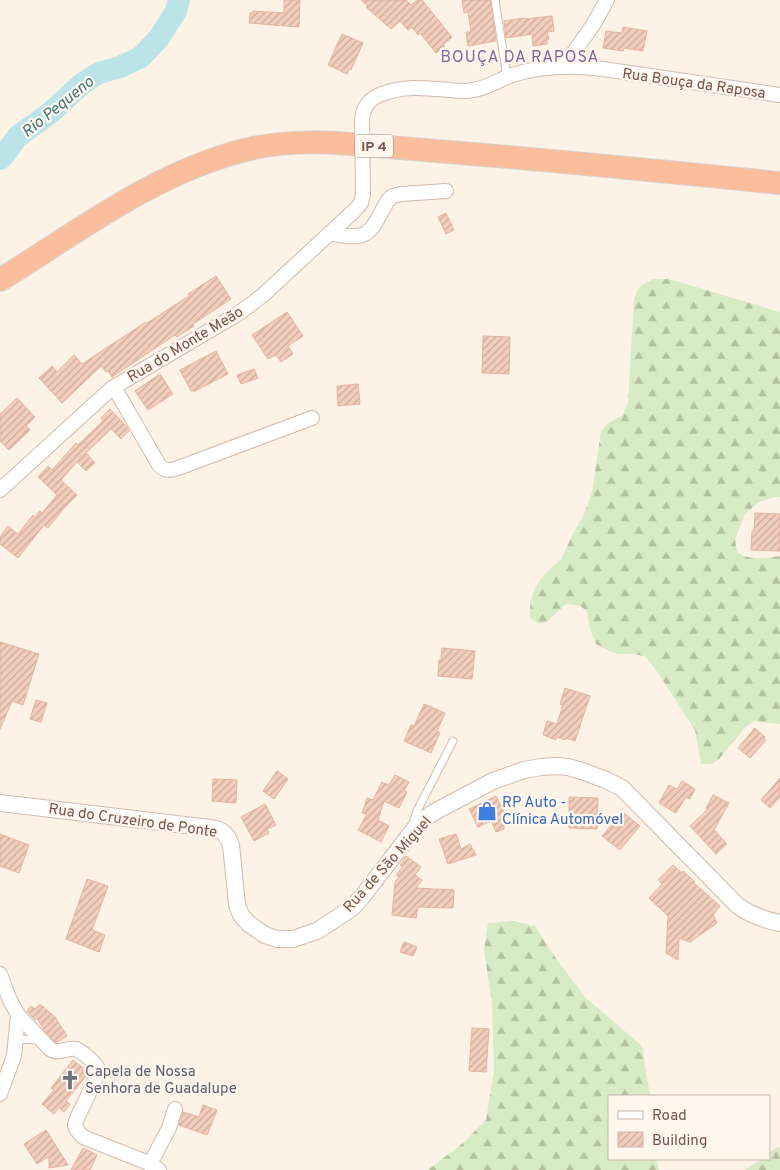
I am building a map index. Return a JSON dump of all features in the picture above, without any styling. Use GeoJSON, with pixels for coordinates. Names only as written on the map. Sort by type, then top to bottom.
{"type":"FeatureCollection","features":[{"type":"Feature","properties":{"kind":"highway","name":"IP 4"},"geometry":{"type":"LineString","coordinates":[[0,280],[129,198],[156,184],[227,156],[271,145],[306,142],[349,144],[585,163],[780,183]]}},
{"type":"Feature","properties":{"kind":"highway","name":"IP 4"},"geometry":{"type":"LineString","coordinates":[[0,292],[136,209],[176,189],[208,175],[270,158],[323,156],[398,160],[573,174],[780,196]]}},
{"type":"Feature","properties":{"kind":"street"},"geometry":{"type":"LineString","coordinates":[[564,66],[588,32],[607,0]]}},
{"type":"Feature","properties":{"kind":"street","name":"Rua Bouça da Raposa"},"geometry":{"type":"LineString","coordinates":[[363,194],[363,111],[374,98],[403,88],[471,91],[486,87],[508,77],[543,67],[564,66],[603,69],[780,95]]}},
{"type":"Feature","properties":{"kind":"street"},"geometry":{"type":"LineString","coordinates":[[330,233],[351,236],[365,234],[371,229],[389,200],[394,196],[446,191]]}},
{"type":"Feature","properties":{"kind":"street","name":"Rua do Monte Meão"},"geometry":{"type":"LineString","coordinates":[[0,490],[114,387],[236,315],[263,295],[358,207],[363,194]]}},
{"type":"Feature","properties":{"kind":"street"},"geometry":{"type":"LineString","coordinates":[[114,387],[159,465],[166,470],[178,468],[312,418]]}},
{"type":"Feature","properties":{"kind":"street","name":"Rua de São Miguel"},"geometry":{"type":"LineString","coordinates":[[292,938],[317,931],[352,908],[415,828],[434,812],[508,775],[552,766],[578,770],[609,781],[622,788],[738,906],[758,917],[780,923]]}},
{"type":"Feature","properties":{"kind":"street","name":"Rua do Cruzeiro de Ponte"},"geometry":{"type":"LineString","coordinates":[[0,803],[221,830],[227,836],[231,845],[236,900],[238,910],[244,920],[265,935],[273,938],[292,938]]}},
{"type":"Feature","properties":{"kind":"street"},"geometry":{"type":"LineString","coordinates":[[0,974],[18,1015],[50,1049],[55,1052],[79,1050],[97,1068],[96,1078],[75,1125],[78,1132],[84,1137],[154,1167],[175,1109]]}},
{"type":"Feature","properties":{"kind":"street"},"geometry":{"type":"LineString","coordinates":[[0,1094],[12,1062],[18,1015]]}},
{"type":"Feature","properties":{"kind":"lane"},"geometry":{"type":"LineString","coordinates":[[495,0],[508,77]]}},
{"type":"Feature","properties":{"kind":"lane"},"geometry":{"type":"LineString","coordinates":[[415,828],[414,821],[417,811],[453,741]]}},
{"type":"Feature","properties":{"kind":"lane"},"geometry":{"type":"LineString","coordinates":[[16,1039],[41,1040]]}},
{"type":"Feature","properties":{"kind":"green space"},"geometry":{"type":"Polygon","coordinates":[[[654,279],[669,279],[780,312],[780,497],[759,502],[745,514],[735,539],[737,552],[746,557],[780,556],[780,724],[754,721],[744,729],[719,759],[712,764],[701,764],[695,730],[653,665],[644,656],[618,654],[596,644],[590,629],[587,611],[580,606],[566,604],[545,623],[537,623],[530,618],[530,605],[534,589],[544,575],[561,559],[585,512],[592,493],[601,431],[608,423],[623,415],[628,402],[634,301],[640,287],[654,279]]]}},
{"type":"Feature","properties":{"kind":"green space"},"geometry":{"type":"Polygon","coordinates":[[[513,921],[535,926],[585,997],[642,1046],[650,1095],[608,1095],[608,1160],[656,1160],[659,1170],[428,1170],[463,1143],[486,1120],[494,1071],[492,1004],[484,950],[488,923],[513,921]]]}},
{"type":"Feature","properties":{"kind":"green space"},"geometry":{"type":"Polygon","coordinates":[[[780,1147],[780,1170],[745,1170],[760,1160],[770,1160],[770,1152],[780,1147]]]}},
{"type":"Feature","properties":{"kind":"building"},"geometry":{"type":"Polygon","coordinates":[[[284,0],[300,0],[299,27],[249,23],[250,13],[253,13],[253,11],[284,13],[284,0]]]}},
{"type":"Feature","properties":{"kind":"building"},"geometry":{"type":"Polygon","coordinates":[[[361,0],[406,0],[411,5],[417,0],[422,0],[452,37],[436,53],[420,33],[418,35],[412,27],[408,30],[400,21],[391,29],[366,7],[368,6],[361,0]]]}},
{"type":"Feature","properties":{"kind":"building"},"geometry":{"type":"Polygon","coordinates":[[[462,0],[490,0],[496,41],[468,46],[466,32],[471,32],[468,12],[464,13],[462,0]]]}},
{"type":"Feature","properties":{"kind":"building"},"geometry":{"type":"Polygon","coordinates":[[[552,16],[554,31],[547,32],[549,39],[547,44],[533,46],[532,34],[506,38],[504,21],[552,16]]]}},
{"type":"Feature","properties":{"kind":"building"},"geometry":{"type":"Polygon","coordinates":[[[623,27],[647,31],[643,51],[624,48],[623,51],[603,48],[606,31],[622,33],[623,27]]]}},
{"type":"Feature","properties":{"kind":"building"},"geometry":{"type":"Polygon","coordinates":[[[342,34],[363,43],[351,70],[349,69],[347,74],[328,65],[342,34]]]}},
{"type":"Feature","properties":{"kind":"building"},"geometry":{"type":"Polygon","coordinates":[[[446,213],[454,230],[446,234],[438,217],[446,213]]]}},
{"type":"Feature","properties":{"kind":"building"},"geometry":{"type":"Polygon","coordinates":[[[216,276],[231,299],[193,324],[194,326],[177,337],[175,335],[112,377],[101,366],[62,403],[39,378],[52,366],[57,372],[74,355],[82,364],[189,296],[188,294],[216,276]]]}},
{"type":"Feature","properties":{"kind":"building"},"geometry":{"type":"Polygon","coordinates":[[[287,312],[303,336],[288,346],[293,354],[281,362],[276,355],[268,359],[252,335],[287,312]]]}},
{"type":"Feature","properties":{"kind":"building"},"geometry":{"type":"Polygon","coordinates":[[[483,336],[510,337],[509,374],[482,373],[483,336]]]}},
{"type":"Feature","properties":{"kind":"building"},"geometry":{"type":"Polygon","coordinates":[[[216,351],[228,374],[195,391],[191,391],[180,370],[216,351]]]}},
{"type":"Feature","properties":{"kind":"building"},"geometry":{"type":"Polygon","coordinates":[[[254,369],[258,378],[241,384],[237,375],[254,369]]]}},
{"type":"Feature","properties":{"kind":"building"},"geometry":{"type":"Polygon","coordinates":[[[160,374],[173,394],[148,410],[135,391],[160,374]]]}},
{"type":"Feature","properties":{"kind":"building"},"geometry":{"type":"Polygon","coordinates":[[[358,384],[360,404],[338,406],[337,386],[358,384]]]}},
{"type":"Feature","properties":{"kind":"building"},"geometry":{"type":"Polygon","coordinates":[[[17,398],[35,417],[26,426],[30,430],[9,450],[0,441],[0,414],[17,398]]]}},
{"type":"Feature","properties":{"kind":"building"},"geometry":{"type":"Polygon","coordinates":[[[110,409],[129,431],[121,439],[111,429],[86,453],[95,463],[86,471],[77,462],[61,480],[77,495],[48,528],[44,525],[18,558],[0,544],[0,537],[8,526],[18,534],[33,515],[35,517],[40,511],[42,513],[57,495],[38,477],[48,466],[52,470],[76,443],[78,445],[103,421],[101,418],[110,409]]]}},
{"type":"Feature","properties":{"kind":"building"},"geometry":{"type":"Polygon","coordinates":[[[755,513],[780,514],[780,551],[751,550],[755,513]]]}},
{"type":"Feature","properties":{"kind":"building"},"geometry":{"type":"Polygon","coordinates":[[[0,642],[39,654],[23,705],[12,701],[0,729],[0,642]]]}},
{"type":"Feature","properties":{"kind":"building"},"geometry":{"type":"Polygon","coordinates":[[[442,648],[475,651],[472,679],[438,676],[442,648]]]}},
{"type":"Feature","properties":{"kind":"building"},"geometry":{"type":"Polygon","coordinates":[[[565,688],[590,696],[575,741],[557,737],[556,740],[543,735],[547,721],[557,724],[563,705],[560,704],[565,688]]]}},
{"type":"Feature","properties":{"kind":"building"},"geometry":{"type":"Polygon","coordinates":[[[36,700],[47,703],[41,722],[30,719],[36,700]]]}},
{"type":"Feature","properties":{"kind":"building"},"geometry":{"type":"Polygon","coordinates":[[[424,704],[445,713],[437,731],[440,733],[431,753],[404,741],[411,725],[414,726],[424,704]]]}},
{"type":"Feature","properties":{"kind":"building"},"geometry":{"type":"Polygon","coordinates":[[[755,728],[766,740],[750,758],[738,748],[755,728]]]}},
{"type":"Feature","properties":{"kind":"building"},"geometry":{"type":"Polygon","coordinates":[[[277,771],[288,779],[274,799],[263,791],[277,771]]]}},
{"type":"Feature","properties":{"kind":"building"},"geometry":{"type":"Polygon","coordinates":[[[395,775],[409,782],[404,791],[407,792],[399,808],[384,801],[378,820],[389,826],[381,842],[358,830],[367,814],[362,813],[367,798],[373,800],[382,782],[389,785],[395,775]]]}},
{"type":"Feature","properties":{"kind":"building"},"geometry":{"type":"Polygon","coordinates":[[[780,778],[780,797],[770,808],[761,800],[780,778]]]}},
{"type":"Feature","properties":{"kind":"building"},"geometry":{"type":"Polygon","coordinates":[[[213,779],[237,780],[236,803],[212,801],[213,779]]]}},
{"type":"Feature","properties":{"kind":"building"},"geometry":{"type":"Polygon","coordinates":[[[682,781],[695,789],[690,799],[686,797],[676,813],[659,803],[669,785],[677,789],[682,781]]]}},
{"type":"Feature","properties":{"kind":"building"},"geometry":{"type":"Polygon","coordinates":[[[713,795],[729,803],[714,830],[727,844],[716,854],[690,826],[708,809],[706,808],[713,795]]]}},
{"type":"Feature","properties":{"kind":"building"},"geometry":{"type":"Polygon","coordinates":[[[496,796],[505,814],[504,829],[496,832],[491,821],[478,827],[469,809],[496,796]]]}},
{"type":"Feature","properties":{"kind":"building"},"geometry":{"type":"Polygon","coordinates":[[[569,797],[598,798],[597,829],[569,828],[569,797]]]}},
{"type":"Feature","properties":{"kind":"building"},"geometry":{"type":"Polygon","coordinates":[[[265,804],[276,825],[267,829],[269,833],[254,841],[241,817],[265,804]]]}},
{"type":"Feature","properties":{"kind":"building"},"geometry":{"type":"Polygon","coordinates":[[[624,813],[640,826],[620,850],[602,836],[614,822],[616,824],[624,813]]]}},
{"type":"Feature","properties":{"kind":"building"},"geometry":{"type":"Polygon","coordinates":[[[0,834],[29,845],[19,873],[0,866],[0,834]]]}},
{"type":"Feature","properties":{"kind":"building"},"geometry":{"type":"Polygon","coordinates":[[[456,834],[461,849],[470,844],[476,855],[448,864],[439,839],[456,834]]]}},
{"type":"Feature","properties":{"kind":"building"},"geometry":{"type":"Polygon","coordinates":[[[406,856],[421,867],[415,875],[422,880],[416,888],[454,890],[453,908],[418,907],[416,918],[392,915],[395,882],[399,877],[396,875],[402,867],[400,865],[406,856]]]}},
{"type":"Feature","properties":{"kind":"building"},"geometry":{"type":"Polygon","coordinates":[[[673,865],[682,873],[683,871],[720,906],[713,915],[717,923],[690,942],[679,938],[678,960],[666,953],[668,916],[649,898],[662,884],[658,880],[673,865]]]}},
{"type":"Feature","properties":{"kind":"building"},"geometry":{"type":"Polygon","coordinates":[[[87,879],[108,886],[92,930],[105,935],[99,952],[66,939],[87,879]]]}},
{"type":"Feature","properties":{"kind":"building"},"geometry":{"type":"Polygon","coordinates":[[[404,942],[417,947],[413,956],[400,952],[404,942]]]}},
{"type":"Feature","properties":{"kind":"building"},"geometry":{"type":"Polygon","coordinates":[[[40,1004],[55,1017],[67,1036],[55,1042],[44,1030],[37,1018],[35,1020],[27,1011],[31,1006],[35,1009],[40,1004]]]}},
{"type":"Feature","properties":{"kind":"building"},"geometry":{"type":"Polygon","coordinates":[[[472,1028],[489,1029],[486,1072],[469,1071],[472,1028]]]}},
{"type":"Feature","properties":{"kind":"building","name":"Capela de Nossa Senhora de Guadalupe"},"geometry":{"type":"Polygon","coordinates":[[[73,1060],[88,1072],[87,1075],[66,1101],[70,1104],[64,1112],[59,1108],[54,1114],[42,1104],[54,1090],[51,1088],[73,1060]]]}},
{"type":"Feature","properties":{"kind":"building"},"geometry":{"type":"Polygon","coordinates":[[[203,1105],[217,1110],[207,1135],[179,1125],[183,1112],[199,1117],[203,1105]]]}},
{"type":"Feature","properties":{"kind":"building"},"geometry":{"type":"Polygon","coordinates":[[[46,1130],[68,1165],[49,1168],[49,1156],[37,1164],[24,1144],[46,1130]]]}},
{"type":"Feature","properties":{"kind":"building"},"geometry":{"type":"Polygon","coordinates":[[[83,1148],[97,1155],[90,1170],[71,1170],[83,1148]]]}},
{"type":"Feature","properties":{"kind":"waterway","name":"Rio Pequeno"},"geometry":{"type":"LineString","coordinates":[[0,159],[17,137],[49,114],[83,83],[99,73],[120,67],[141,57],[159,38],[176,11],[179,0]]}},
{"type":"Feature","properties":{"kind":"place","name":"RP Auto - Clínica Automóvel"},"geometry":{"type":"Point","coordinates":[487,811]}},
{"type":"Feature","properties":{"kind":"place","name":"Capela de Nossa Senhora de Guadalupe"},"geometry":{"type":"Point","coordinates":[70,1080]}},
{"type":"Feature","properties":{"kind":"district","name":"BOUÇA DA RAPOSA"},"geometry":{"type":"Point","coordinates":[520,56]}}]}
